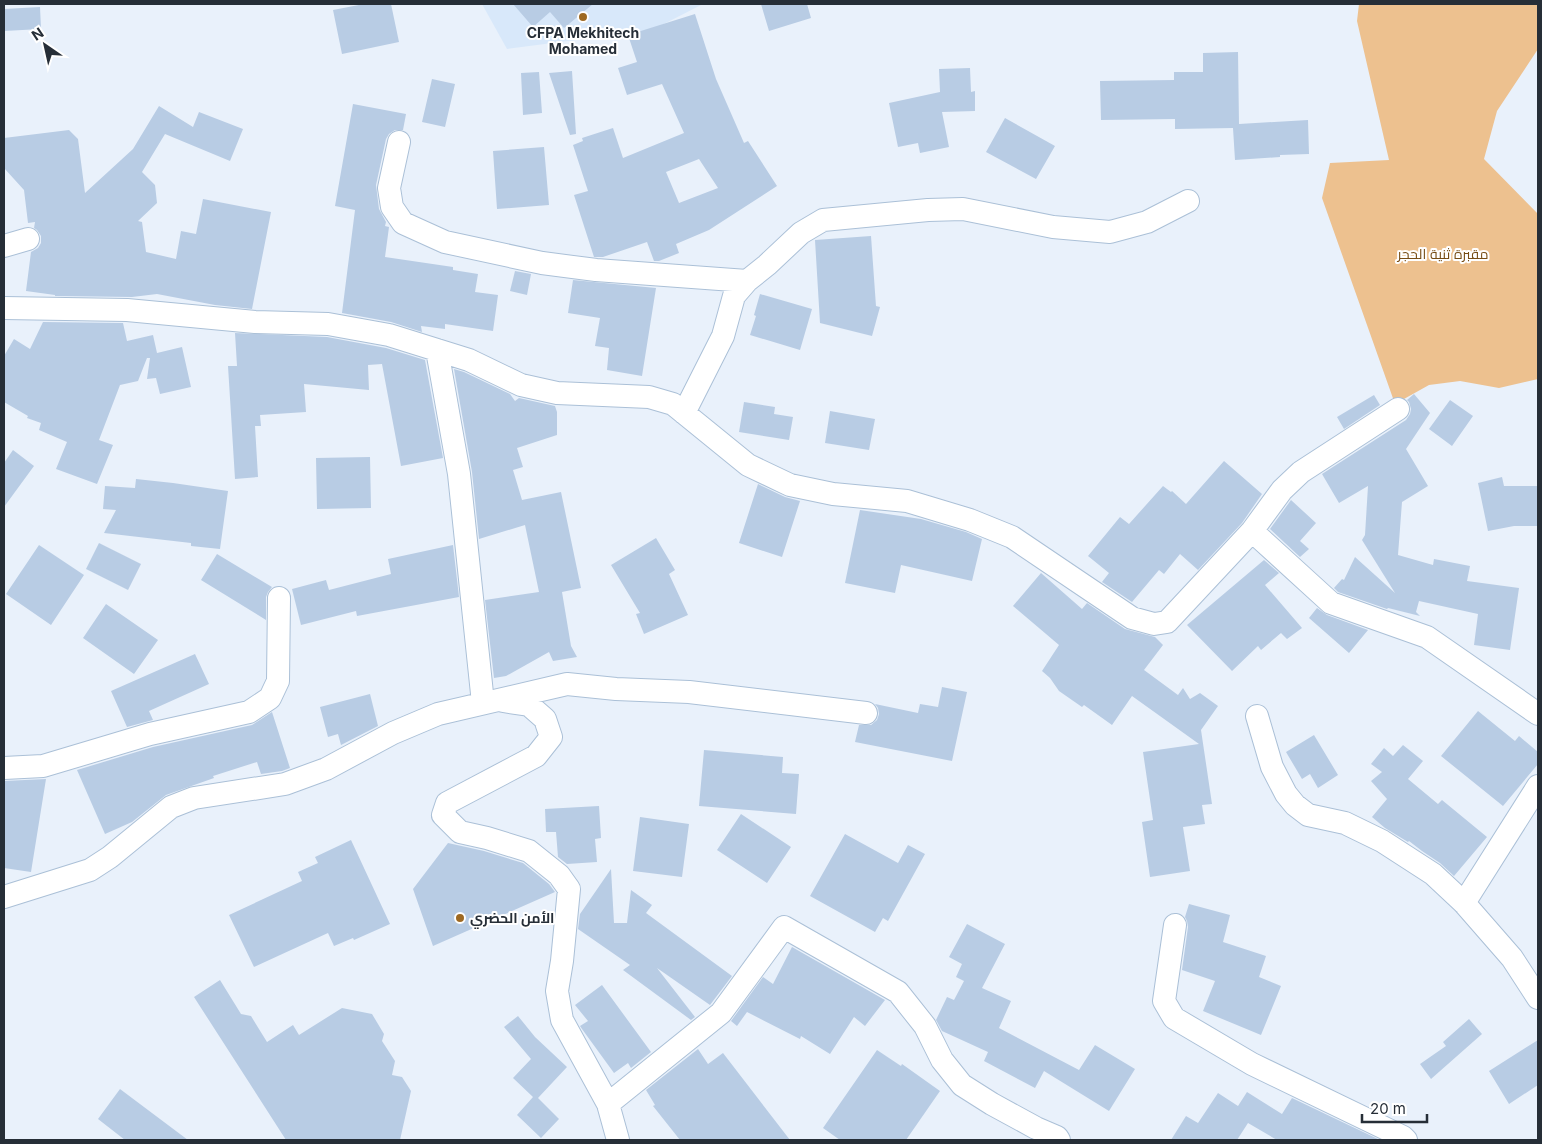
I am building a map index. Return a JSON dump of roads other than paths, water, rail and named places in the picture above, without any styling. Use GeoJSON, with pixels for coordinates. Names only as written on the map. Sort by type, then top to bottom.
{"type":"FeatureCollection","features":[{"type":"Feature","properties":{"kind":"street"},"geometry":{"type":"LineString","coordinates":[[399,142],[389,188],[392,207],[402,223],[445,242],[542,263],[596,270],[747,281]]}},
{"type":"Feature","properties":{"kind":"street"},"geometry":{"type":"LineString","coordinates":[[684,413],[724,336],[734,296],[747,281],[801,233],[823,220],[928,210],[963,209],[1053,227],[1110,232],[1147,222],[1188,201]]}},
{"type":"Feature","properties":{"kind":"street"},"geometry":{"type":"LineString","coordinates":[[4,246],[28,238]]}},
{"type":"Feature","properties":{"kind":"street"},"geometry":{"type":"LineString","coordinates":[[4,308],[127,310],[255,322],[328,324],[389,335],[469,360],[521,385],[557,393],[649,397],[673,404],[748,465],[790,485],[833,494],[907,501],[970,520],[1012,537],[1132,618],[1154,624],[1166,622],[1252,531],[1282,490],[1300,472],[1398,409]]}},
{"type":"Feature","properties":{"kind":"street"},"geometry":{"type":"LineString","coordinates":[[437,350],[459,474],[489,701]]}},
{"type":"Feature","properties":{"kind":"street"},"geometry":{"type":"LineString","coordinates":[[1252,531],[1331,603],[1428,638],[1538,714]]}},
{"type":"Feature","properties":{"kind":"street"},"geometry":{"type":"LineString","coordinates":[[4,768],[43,766],[150,734],[249,712],[270,698],[278,682],[279,598]]}},
{"type":"Feature","properties":{"kind":"street"},"geometry":{"type":"LineString","coordinates":[[4,897],[90,870],[110,857],[171,807],[194,798],[286,784],[326,769],[392,733],[438,714],[567,684],[689,692],[866,714]]}},
{"type":"Feature","properties":{"kind":"street"},"geometry":{"type":"LineString","coordinates":[[489,701],[529,705],[545,718],[551,737],[536,756],[447,803],[442,815],[460,832],[529,851],[559,875],[569,889],[557,992],[562,1020],[608,1104],[618,1140]]}},
{"type":"Feature","properties":{"kind":"street"},"geometry":{"type":"LineString","coordinates":[[1257,716],[1272,768],[1286,794],[1295,805],[1308,815],[1345,823],[1382,841],[1433,874],[1464,903],[1512,958],[1538,998]]}},
{"type":"Feature","properties":{"kind":"street"},"geometry":{"type":"LineString","coordinates":[[1464,903],[1538,786]]}},
{"type":"Feature","properties":{"kind":"street"},"geometry":{"type":"LineString","coordinates":[[1175,925],[1164,1001],[1174,1018],[1252,1064],[1406,1140]]}},
{"type":"Feature","properties":{"kind":"street"},"geometry":{"type":"LineString","coordinates":[[608,1104],[722,1013],[784,927],[898,992],[925,1026],[942,1060],[962,1085],[1018,1119],[1057,1137],[1059,1140]]}},
{"type":"Feature","properties":{"kind":"place","name":"CFPA Mekhitech Mohamed"},"geometry":{"type":"Point","coordinates":[583,17]}},
{"type":"Feature","properties":{"kind":"place","name":"الأمن الحضري"},"geometry":{"type":"Point","coordinates":[460,918]}},
{"type":"Feature","properties":{"kind":"park label","name":"مقبرة ثنية الحجر"},"geometry":{"type":"Point","coordinates":[1443,254]}}]}
